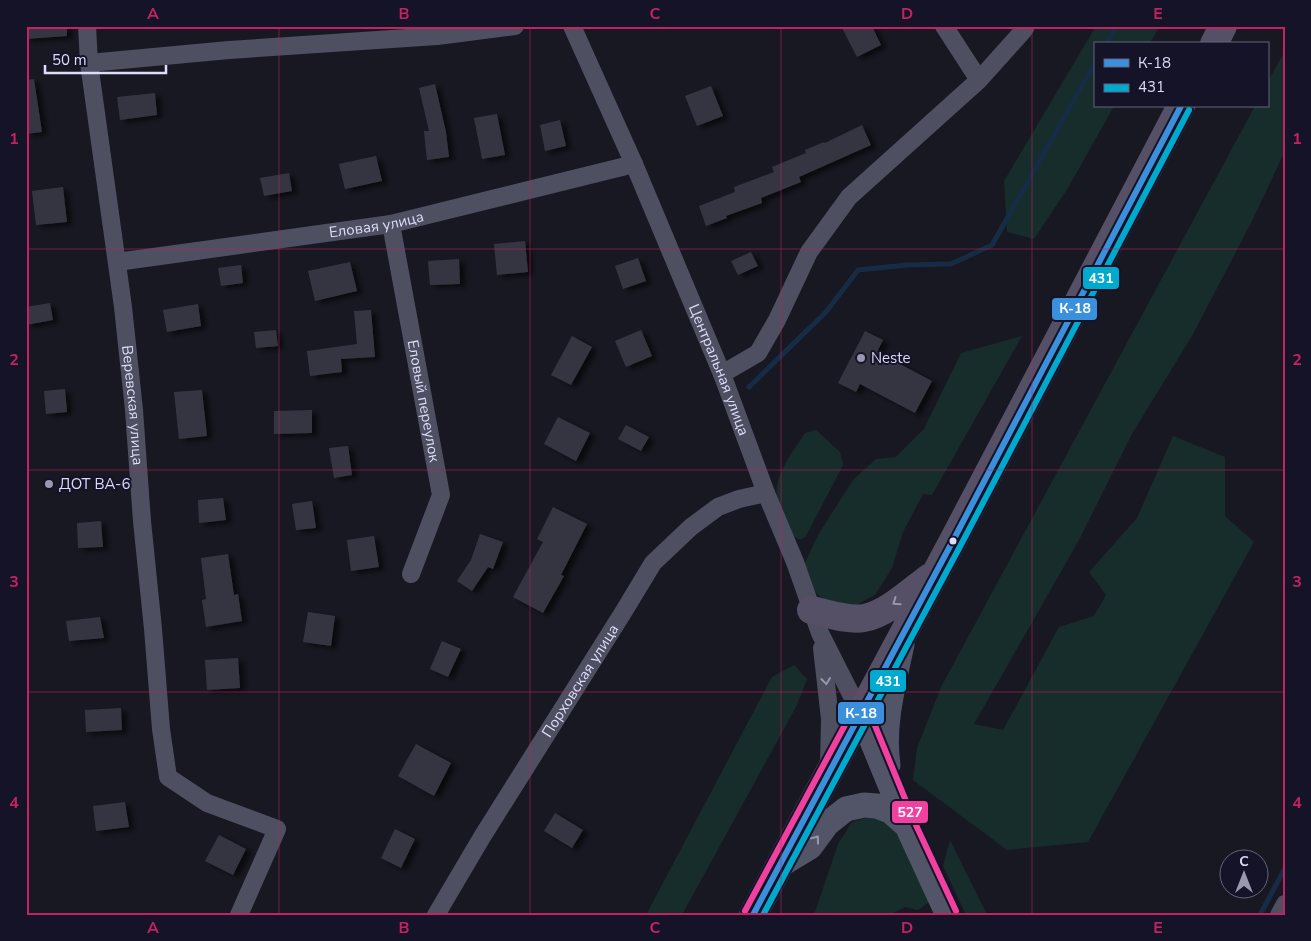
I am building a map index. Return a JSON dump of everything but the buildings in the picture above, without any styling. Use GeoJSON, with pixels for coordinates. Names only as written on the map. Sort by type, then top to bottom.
{"type":"FeatureCollection","features":[{"type":"Feature","properties":{"kind":"main road"},"geometry":{"type":"LineString","coordinates":[[1215,42],[1223,26]]}},
{"type":"Feature","properties":{"kind":"main road"},"geometry":{"type":"LineString","coordinates":[[753,915],[777,867],[904,633],[1180,108]]}},
{"type":"Feature","properties":{"kind":"main road"},"geometry":{"type":"LineString","coordinates":[[815,621],[863,618],[878,614],[935,573]]}},
{"type":"Feature","properties":{"kind":"street","name":"Веревская улица"},"geometry":{"type":"LineString","coordinates":[[87,26],[89,63],[117,262],[134,410],[161,729],[168,777],[207,802],[277,829],[239,915]]}},
{"type":"Feature","properties":{"kind":"street"},"geometry":{"type":"LineString","coordinates":[[89,63],[229,50],[437,36],[515,26]]}},
{"type":"Feature","properties":{"kind":"street","name":"Центральная улица"},"geometry":{"type":"LineString","coordinates":[[572,26],[634,164],[722,374],[766,493],[795,562],[815,621],[860,714]]}},
{"type":"Feature","properties":{"kind":"street"},"geometry":{"type":"LineString","coordinates":[[944,26],[979,80]]}},
{"type":"Feature","properties":{"kind":"street"},"geometry":{"type":"LineString","coordinates":[[722,374],[758,353],[777,320],[809,252],[850,197],[979,80],[1024,31],[1026,26]]}},
{"type":"Feature","properties":{"kind":"street","name":"Еловая улица"},"geometry":{"type":"LineString","coordinates":[[117,262],[391,224],[634,164]]}},
{"type":"Feature","properties":{"kind":"street","name":"Еловый переулок"},"geometry":{"type":"LineString","coordinates":[[391,224],[440,495],[411,574]]}},
{"type":"Feature","properties":{"kind":"street","name":"Порховская улица"},"geometry":{"type":"LineString","coordinates":[[436,915],[482,837],[653,562],[691,527],[718,507],[739,499],[766,493]]}},
{"type":"Feature","properties":{"kind":"street"},"geometry":{"type":"LineString","coordinates":[[815,621],[830,719],[828,773]]}},
{"type":"Feature","properties":{"kind":"street"},"geometry":{"type":"LineString","coordinates":[[892,790],[886,745],[886,727],[904,633]]}},
{"type":"Feature","properties":{"kind":"street"},"geometry":{"type":"LineString","coordinates":[[860,714],[907,826],[948,915]]}},
{"type":"Feature","properties":{"kind":"street"},"geometry":{"type":"LineString","coordinates":[[777,867],[810,847],[827,824],[846,809],[864,805],[877,806],[890,811],[907,826]]}},
{"type":"Feature","properties":{"kind":"street"},"geometry":{"type":"LineString","coordinates":[[1279,915],[1285,904]]}},
{"type":"Feature","properties":{"kind":"green space"},"geometry":{"type":"Polygon","coordinates":[[[1096,26],[1160,26],[1150,42],[1094,42],[1094,108],[1113,108],[1068,188],[1034,239],[1007,232],[1004,181],[1096,26]]]}},
{"type":"Feature","properties":{"kind":"green space"},"geometry":{"type":"Polygon","coordinates":[[[1285,51],[1285,151],[1252,221],[1192,336],[1133,432],[1079,540],[974,724],[1003,730],[1059,627],[1094,616],[1106,595],[1089,572],[1137,518],[1173,436],[1225,457],[1225,516],[1254,542],[1088,842],[1007,850],[913,780],[917,748],[941,687],[1254,108],[1268,108],[1268,81],[1285,51]]]}},
{"type":"Feature","properties":{"kind":"green space"},"geometry":{"type":"Polygon","coordinates":[[[1022,336],[932,495],[923,494],[903,532],[892,568],[875,595],[854,606],[829,603],[808,587],[803,567],[818,535],[853,480],[876,459],[896,457],[924,429],[961,353],[1022,336]]]}},
{"type":"Feature","properties":{"kind":"green space"},"geometry":{"type":"Polygon","coordinates":[[[816,430],[840,452],[843,465],[806,536],[798,539],[793,536],[781,510],[777,488],[786,463],[805,433],[816,430]]]}},
{"type":"Feature","properties":{"kind":"green space"},"geometry":{"type":"Polygon","coordinates":[[[794,665],[807,679],[797,705],[682,915],[646,915],[772,677],[794,665]]]}},
{"type":"Feature","properties":{"kind":"green space"},"geometry":{"type":"Polygon","coordinates":[[[868,817],[883,819],[895,830],[929,902],[918,910],[905,907],[890,915],[814,915],[838,844],[852,822],[868,817]]]}},
{"type":"Feature","properties":{"kind":"green space"},"geometry":{"type":"Polygon","coordinates":[[[950,840],[987,915],[966,915],[943,866],[950,840]]]}},
{"type":"Feature","properties":{"kind":"waterway"},"geometry":{"type":"LineString","coordinates":[[1107,42],[1116,26]]}},
{"type":"Feature","properties":{"kind":"waterway"},"geometry":{"type":"LineString","coordinates":[[749,387],[826,312],[858,270],[907,265],[951,264],[992,245],[1094,65]]}},
{"type":"Feature","properties":{"kind":"waterway"},"geometry":{"type":"LineString","coordinates":[[1260,915],[1285,868]]}},
{"type":"Feature","properties":{"kind":"transit line","name":"К-18"},"geometry":{"type":"LineString","coordinates":[[753,915],[956,535],[1180,108]]}},
{"type":"Feature","properties":{"kind":"transit line","name":"431"},"geometry":{"type":"LineString","coordinates":[[763,915],[964,539],[1189,110]]}},
{"type":"Feature","properties":{"kind":"transit line","name":"527"},"geometry":{"type":"LineString","coordinates":[[745,911],[853,710]]}},
{"type":"Feature","properties":{"kind":"transit line","name":"527"},"geometry":{"type":"LineString","coordinates":[[869,711],[915,823],[956,911]]}},
{"type":"Feature","properties":{"kind":"place","name":"Neste"},"geometry":{"type":"Point","coordinates":[861,358]}},
{"type":"Feature","properties":{"kind":"place","name":"ДОТ ВА-6"},"geometry":{"type":"Point","coordinates":[49,484]}}]}
